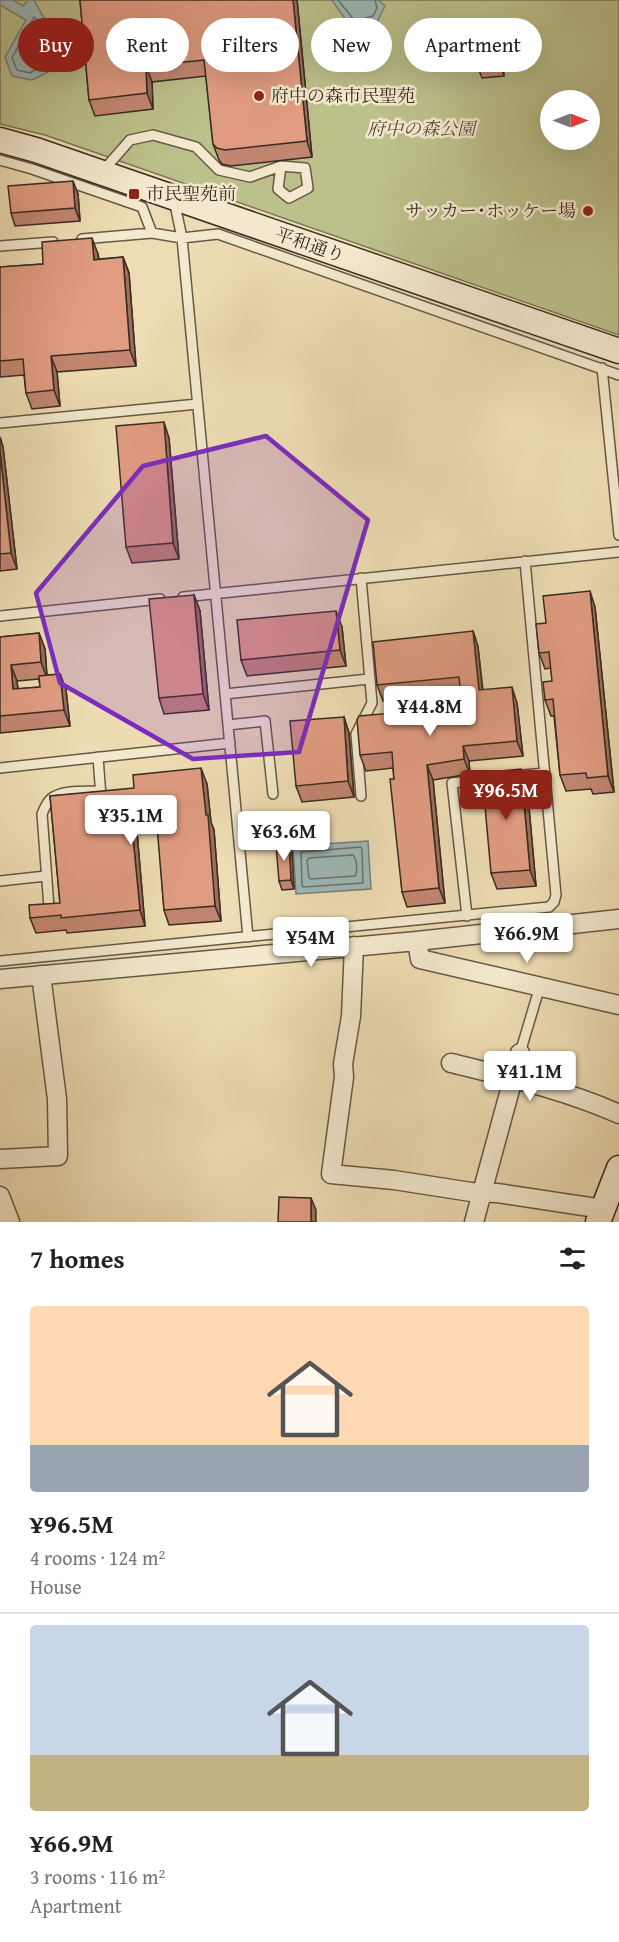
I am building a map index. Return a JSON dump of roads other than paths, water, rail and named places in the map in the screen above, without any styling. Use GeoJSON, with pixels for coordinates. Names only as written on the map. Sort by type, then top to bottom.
{"type":"FeatureCollection","features":[{"type":"Feature","properties":{"kind":"street","name":"平和通り"},"geometry":{"type":"LineString","coordinates":[[0,140],[36,150],[174,198],[611,359]]}},
{"type":"Feature","properties":{"kind":"street"},"geometry":{"type":"LineString","coordinates":[[0,979],[619,919]]}},
{"type":"Feature","properties":{"kind":"street"},"geometry":{"type":"LineString","coordinates":[[417,940],[420,959],[619,1005]]}},
{"type":"Feature","properties":{"kind":"street"},"geometry":{"type":"LineString","coordinates":[[354,946],[351,1016],[343,1064],[344,1077],[332,1174],[497,1193],[601,1216],[617,1178]]}},
{"type":"Feature","properties":{"kind":"street"},"geometry":{"type":"LineString","coordinates":[[0,1159],[58,1156],[57,1099],[40,975]]}},
{"type":"Feature","properties":{"kind":"street"},"geometry":{"type":"LineString","coordinates":[[474,1222],[520,1053]]}},
{"type":"Feature","properties":{"kind":"street"},"geometry":{"type":"LineString","coordinates":[[451,1063],[513,1078],[593,1103],[619,1114]]}},
{"type":"Feature","properties":{"kind":"street"},"geometry":{"type":"LineString","coordinates":[[0,1196],[10,1222]]}},
{"type":"Feature","properties":{"kind":"lane"},"geometry":{"type":"LineString","coordinates":[[102,173],[130,140],[153,135],[196,147],[219,170],[250,177],[281,166]]}},
{"type":"Feature","properties":{"kind":"lane"},"geometry":{"type":"LineString","coordinates":[[0,160],[142,207],[152,233]]}},
{"type":"Feature","properties":{"kind":"lane"},"geometry":{"type":"LineString","coordinates":[[174,198],[182,238],[248,937]]}},
{"type":"Feature","properties":{"kind":"lane"},"geometry":{"type":"LineString","coordinates":[[70,240],[152,233],[182,238],[218,234],[611,359],[619,375]]}},
{"type":"Feature","properties":{"kind":"lane"},"geometry":{"type":"LineString","coordinates":[[0,246],[59,241]]}},
{"type":"Feature","properties":{"kind":"lane"},"geometry":{"type":"LineString","coordinates":[[611,359],[619,535]]}},
{"type":"Feature","properties":{"kind":"lane"},"geometry":{"type":"LineString","coordinates":[[0,423],[198,404]]}},
{"type":"Feature","properties":{"kind":"lane"},"geometry":{"type":"LineString","coordinates":[[0,616],[619,552]]}},
{"type":"Feature","properties":{"kind":"lane"},"geometry":{"type":"LineString","coordinates":[[0,961],[549,907],[556,895],[525,561]]}},
{"type":"Feature","properties":{"kind":"lane"},"geometry":{"type":"LineString","coordinates":[[361,578],[372,703],[356,734],[361,796]]}},
{"type":"Feature","properties":{"kind":"lane"},"geometry":{"type":"LineString","coordinates":[[225,694],[369,679]]}},
{"type":"Feature","properties":{"kind":"lane"},"geometry":{"type":"LineString","coordinates":[[228,724],[265,721],[273,794]]}},
{"type":"Feature","properties":{"kind":"lane"},"geometry":{"type":"LineString","coordinates":[[0,768],[230,743]]}},
{"type":"Feature","properties":{"kind":"lane"},"geometry":{"type":"LineString","coordinates":[[49,908],[42,814],[46,804],[53,797],[64,794],[101,795],[98,758]]}},
{"type":"Feature","properties":{"kind":"lane"},"geometry":{"type":"LineString","coordinates":[[467,916],[452,783],[545,773]]}},
{"type":"Feature","properties":{"kind":"lane"},"geometry":{"type":"LineString","coordinates":[[0,881],[46,876]]}},
{"type":"Feature","properties":{"kind":"lane"},"geometry":{"type":"LineString","coordinates":[[520,1053],[540,986]]}},
{"type":"Feature","properties":{"kind":"water"},"geometry":{"type":"Polygon","coordinates":[[[0,0],[13,0],[23,6],[28,0],[34,0],[44,18],[23,18],[0,5],[0,0]]]}},
{"type":"Feature","properties":{"kind":"water"},"geometry":{"type":"Polygon","coordinates":[[[332,0],[378,0],[385,6],[379,18],[344,18],[332,0]]]}},
{"type":"Feature","properties":{"kind":"water"},"geometry":{"type":"Polygon","coordinates":[[[18,34],[18,72],[48,72],[32,80],[12,76],[5,57],[18,34]]]}},
{"type":"Feature","properties":{"kind":"water"},"geometry":{"type":"Polygon","coordinates":[[[368,841],[371,889],[296,894],[293,846],[368,841]]]}},
{"type":"Feature","properties":{"kind":"place","name":"府中の森市民聖苑"},"geometry":{"type":"Point","coordinates":[259,96]}},
{"type":"Feature","properties":{"kind":"place","name":"市民聖苑前"},"geometry":{"type":"Point","coordinates":[134,194]}},
{"type":"Feature","properties":{"kind":"place","name":"サッカー･ホッケー場"},"geometry":{"type":"Point","coordinates":[588,211]}},
{"type":"Feature","properties":{"kind":"park label","name":"府中の森公園"},"geometry":{"type":"Point","coordinates":[421,129]}}]}
